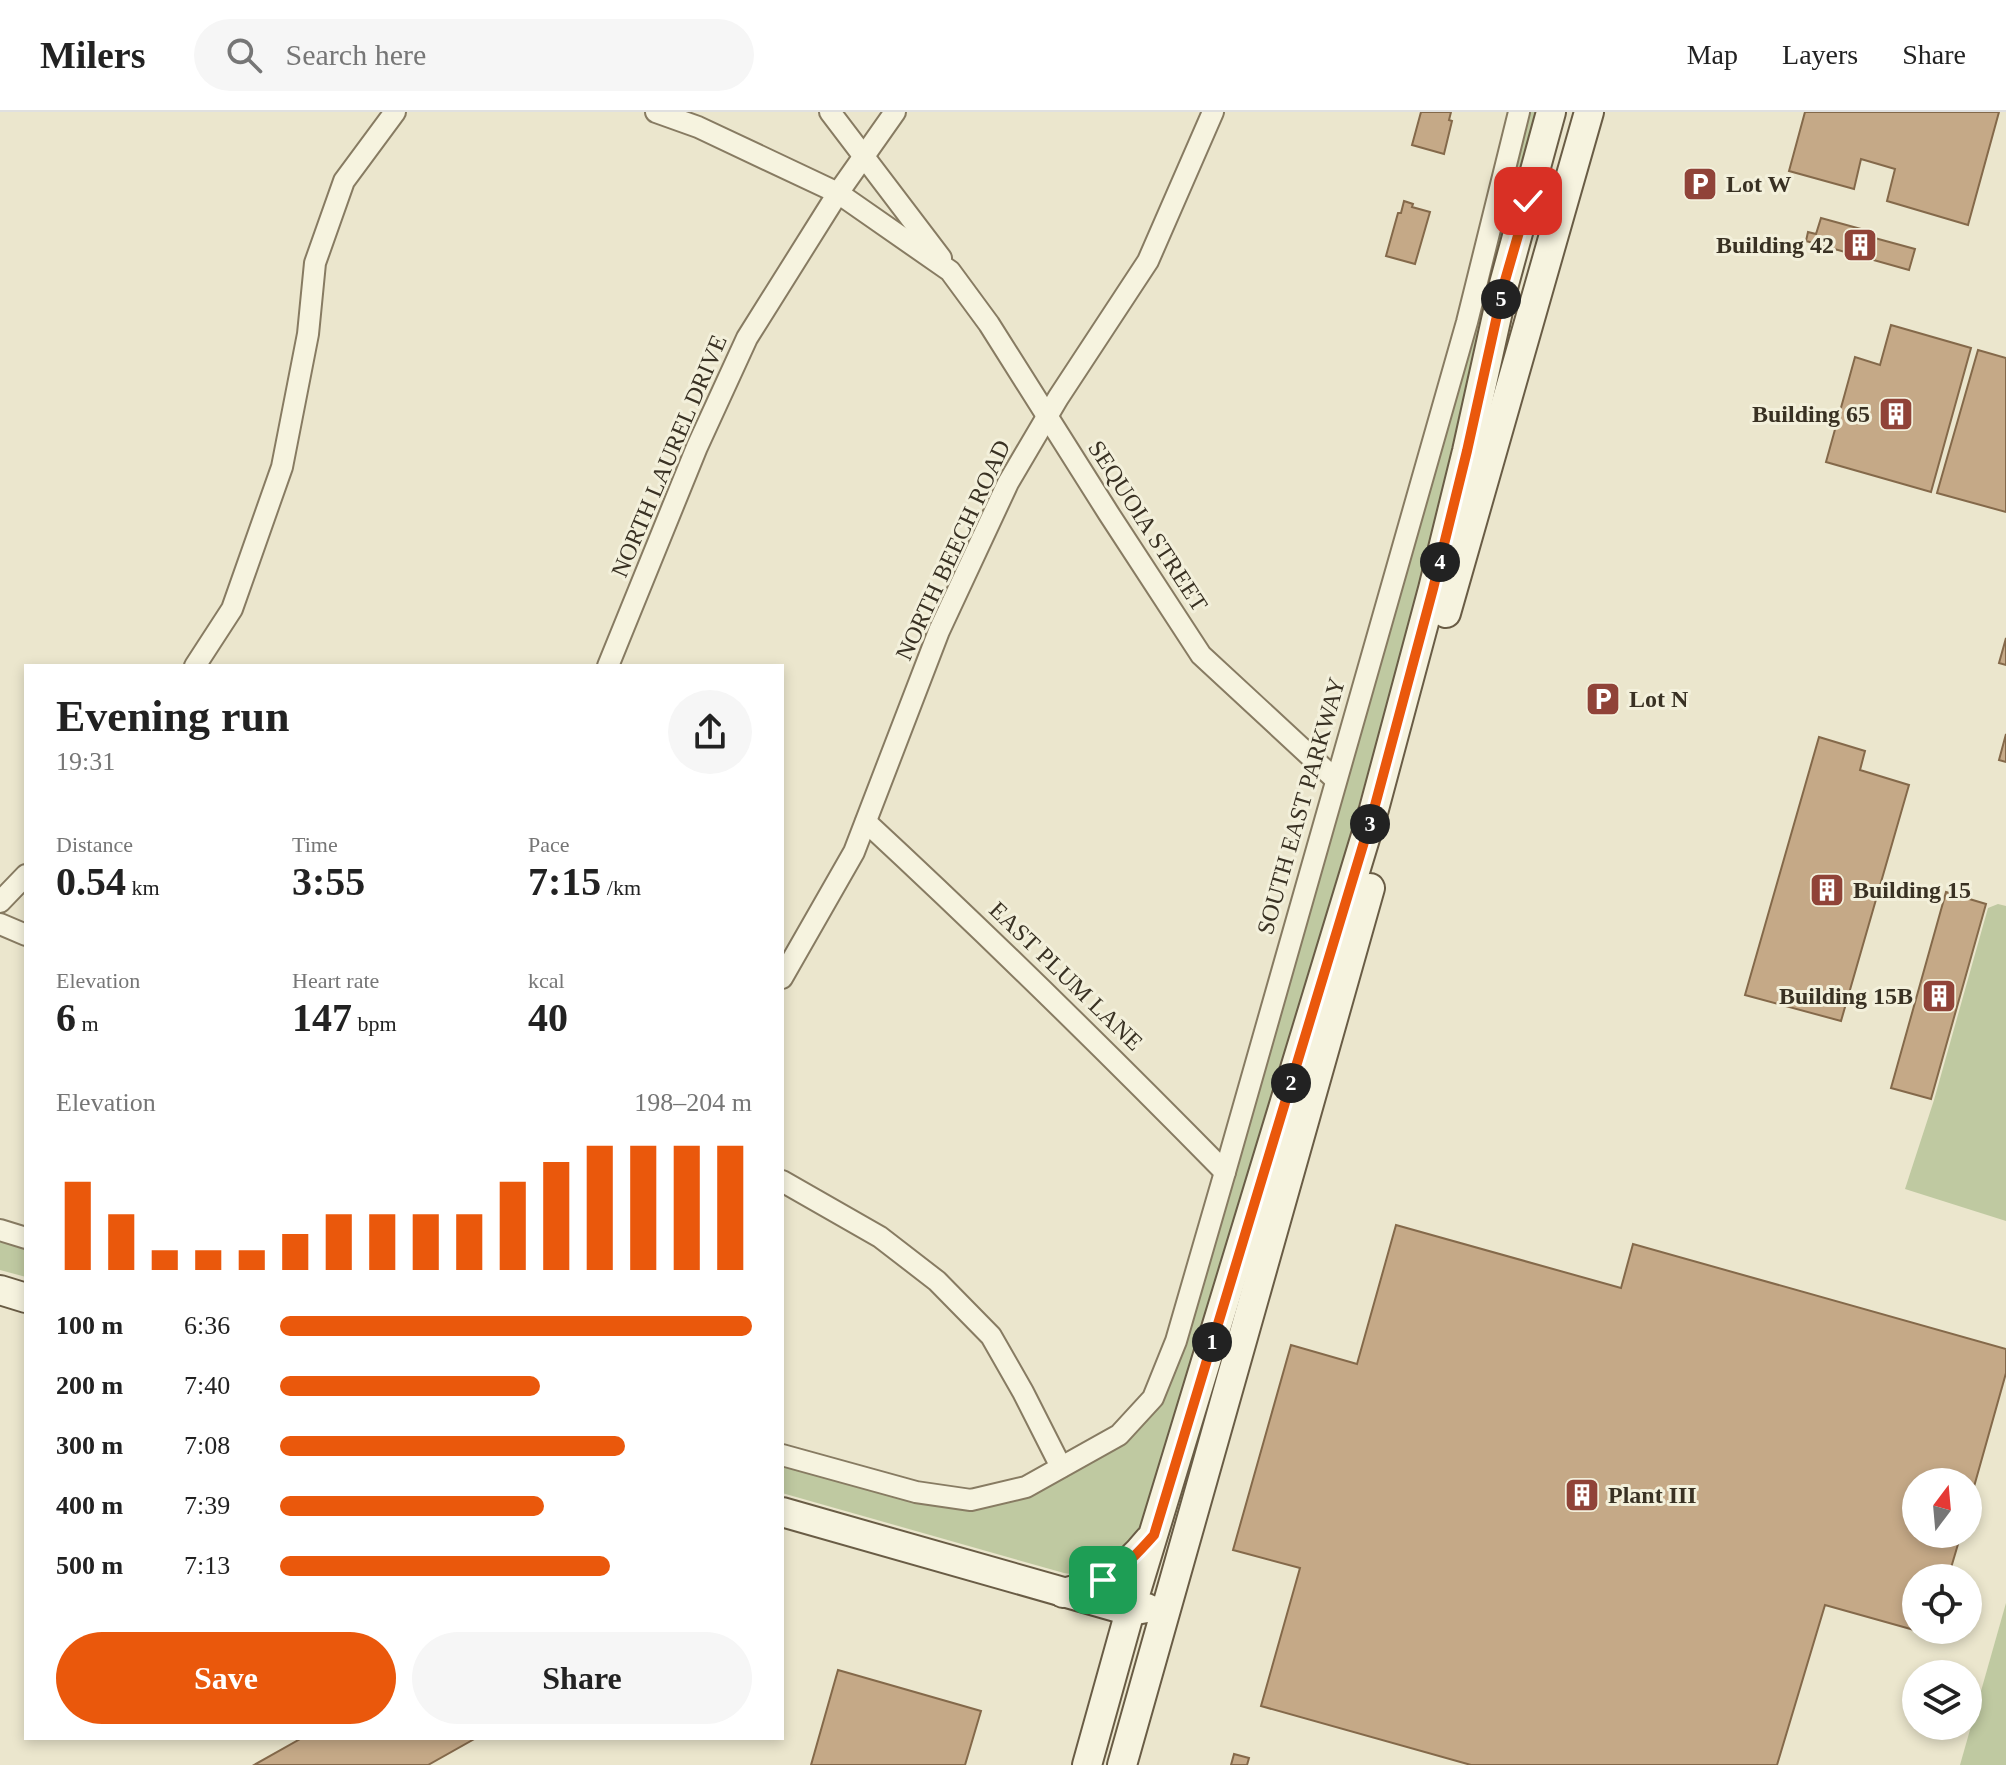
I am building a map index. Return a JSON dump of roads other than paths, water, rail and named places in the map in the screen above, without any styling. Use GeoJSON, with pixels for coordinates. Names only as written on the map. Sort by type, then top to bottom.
{"type":"FeatureCollection","features":[{"type":"Feature","properties":{"kind":"main road"},"geometry":{"type":"LineString","coordinates":[[1087,1765],[1130,1611],[1374,809],[1433,589],[1504,284],[1551,112]]}},
{"type":"Feature","properties":{"kind":"main road"},"geometry":{"type":"LineString","coordinates":[[1122,1765],[1589,112]]}},
{"type":"Feature","properties":{"kind":"main road"},"geometry":{"type":"LineString","coordinates":[[1528,201],[1562,211]]}},
{"type":"Feature","properties":{"kind":"main road"},"geometry":{"type":"LineString","coordinates":[[0,1290],[24,1297]]}},
{"type":"Feature","properties":{"kind":"main road"},"geometry":{"type":"LineString","coordinates":[[784,1513],[1130,1611],[1160,1602],[1172,1588]]}},
{"type":"Feature","properties":{"kind":"main road"},"geometry":{"type":"LineString","coordinates":[[1063,1593],[1094,1584],[1121,1569],[1154,1535]]}},
{"type":"Feature","properties":{"kind":"main road"},"geometry":{"type":"LineString","coordinates":[[1130,1611],[1138,1622],[1149,1671]]}},
{"type":"Feature","properties":{"kind":"street"},"geometry":{"type":"LineString","coordinates":[[196,664],[232,609],[282,467],[308,334],[315,263],[344,181],[395,112]]}},
{"type":"Feature","properties":{"kind":"street","name":"SEQUOIA STREET"},"geometry":{"type":"LineString","coordinates":[[656,112],[698,127],[838,193],[950,271]]}},
{"type":"Feature","properties":{"kind":"street","name":"SEQUOIA STREET"},"geometry":{"type":"LineString","coordinates":[[830,112],[989,324],[1201,655],[1336,780]]}},
{"type":"Feature","properties":{"kind":"street","name":"NORTH LAUREL DRIVE"},"geometry":{"type":"LineString","coordinates":[[609,664],[697,447],[747,338],[838,193],[895,112]]}},
{"type":"Feature","properties":{"kind":"street","name":"NORTH BEECH ROAD"},"geometry":{"type":"LineString","coordinates":[[784,974],[854,852],[939,631],[1008,483],[1047,416],[1148,261],[1213,112]]}},
{"type":"Feature","properties":{"kind":"street","name":"SOUTH EAST PARKWAY"},"geometry":{"type":"LineString","coordinates":[[784,1456],[916,1492],[971,1500],[1026,1487],[1119,1435],[1153,1398],[1176,1341],[1467,322],[1519,112]]}},
{"type":"Feature","properties":{"kind":"street","name":"EAST PLUM LANE"},"geometry":{"type":"LineString","coordinates":[[866,822],[1016,963],[1225,1172]]}},
{"type":"Feature","properties":{"kind":"street"},"geometry":{"type":"LineString","coordinates":[[0,902],[24,877]]}},
{"type":"Feature","properties":{"kind":"street"},"geometry":{"type":"LineString","coordinates":[[0,924],[24,934]]}},
{"type":"Feature","properties":{"kind":"street"},"geometry":{"type":"LineString","coordinates":[[784,1182],[880,1237],[937,1281],[991,1336],[1061,1467]]}},
{"type":"Feature","properties":{"kind":"street"},"geometry":{"type":"LineString","coordinates":[[0,1230],[24,1237]]}},
{"type":"Feature","properties":{"kind":"place","name":"Lot W"},"geometry":{"type":"Point","coordinates":[1700,184]}},
{"type":"Feature","properties":{"kind":"place","name":"Building 42"},"geometry":{"type":"Point","coordinates":[1860,245]}},
{"type":"Feature","properties":{"kind":"place","name":"Building 65"},"geometry":{"type":"Point","coordinates":[1896,414]}},
{"type":"Feature","properties":{"kind":"place","name":"Lot N"},"geometry":{"type":"Point","coordinates":[1603,699]}},
{"type":"Feature","properties":{"kind":"place","name":"Building 15"},"geometry":{"type":"Point","coordinates":[1827,890]}},
{"type":"Feature","properties":{"kind":"place","name":"Building 15B"},"geometry":{"type":"Point","coordinates":[1939,996]}},
{"type":"Feature","properties":{"kind":"place","name":"Plant III"},"geometry":{"type":"Point","coordinates":[1582,1495]}}]}
